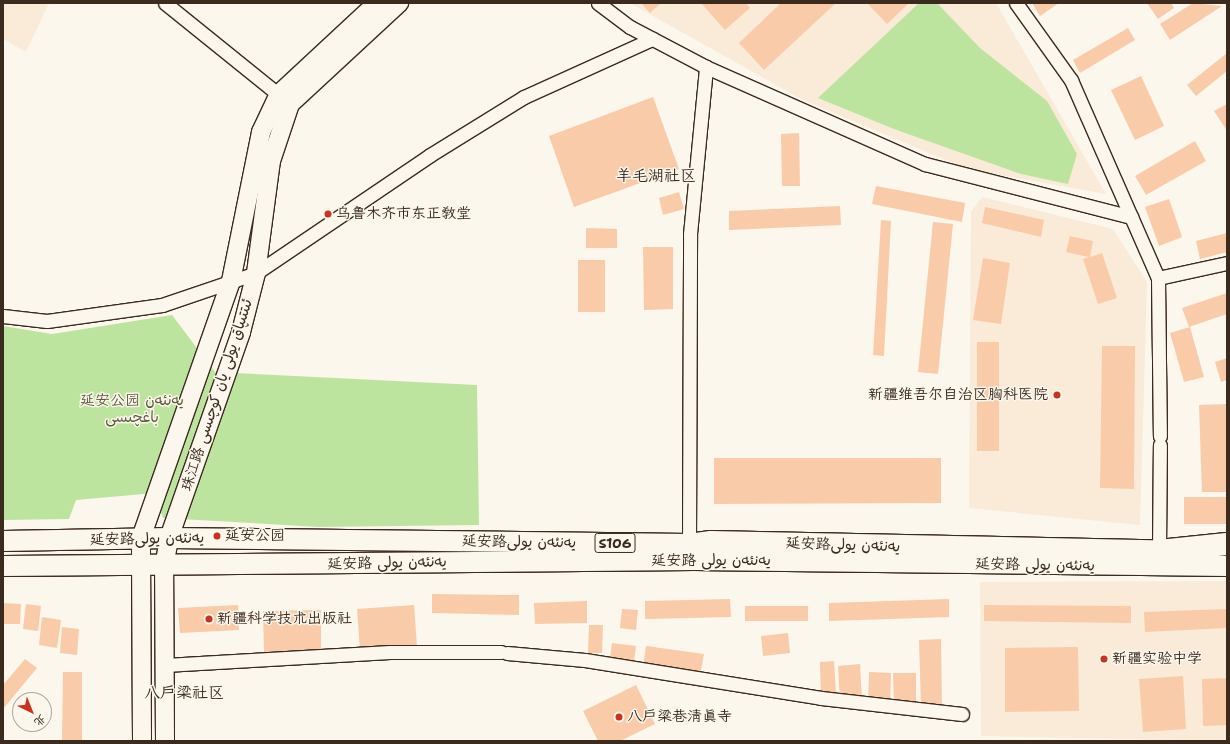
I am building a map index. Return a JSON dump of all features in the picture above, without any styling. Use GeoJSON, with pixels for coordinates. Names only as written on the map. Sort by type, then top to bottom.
{"type":"FeatureCollection","features":[{"type":"Feature","properties":{"kind":"highway"},"geometry":{"type":"LineString","coordinates":[[1159,551],[1227,544]]}},
{"type":"Feature","properties":{"kind":"main road","name":"延安路يەنئەن يولى"},"geometry":{"type":"LineString","coordinates":[[3,541],[142,538],[689,544],[711,541],[1227,552]]}},
{"type":"Feature","properties":{"kind":"main road","name":"延安路 يەنئەن يولى"},"geometry":{"type":"LineString","coordinates":[[3,566],[164,567],[694,560],[1227,566]]}},
{"type":"Feature","properties":{"kind":"street"},"geometry":{"type":"LineString","coordinates":[[165,3],[285,99]]}},
{"type":"Feature","properties":{"kind":"street","name":"珠江路 ئىتتىپاق يولى يان كوچىسى"},"geometry":{"type":"LineString","coordinates":[[142,741],[142,538],[231,281],[261,132],[285,99],[377,3]]}},
{"type":"Feature","properties":{"kind":"street","name":"珠江路 ئىتتىپاق يولى يان كوچىسى"},"geometry":{"type":"LineString","coordinates":[[165,741],[164,567],[169,538],[241,332],[256,273],[271,161],[285,99],[399,3]]}},
{"type":"Feature","properties":{"kind":"street"},"geometry":{"type":"LineString","coordinates":[[598,3],[652,39],[706,67],[925,164],[1131,217]]}},
{"type":"Feature","properties":{"kind":"street"},"geometry":{"type":"LineString","coordinates":[[1016,3],[1071,80],[1158,278],[1160,440],[1159,551]]}},
{"type":"Feature","properties":{"kind":"street"},"geometry":{"type":"LineString","coordinates":[[3,316],[47,321],[162,305],[256,273],[430,156],[524,98],[652,39]]}},
{"type":"Feature","properties":{"kind":"street"},"geometry":{"type":"LineString","coordinates":[[689,544],[690,234],[706,67]]}},
{"type":"Feature","properties":{"kind":"street"},"geometry":{"type":"LineString","coordinates":[[1158,278],[1227,264]]}},
{"type":"Feature","properties":{"kind":"street"},"geometry":{"type":"LineString","coordinates":[[165,665],[390,652],[504,652],[600,662],[821,698],[962,714]]}},
{"type":"Feature","properties":{"kind":"shaded area"},"geometry":{"type":"Polygon","coordinates":[[[3,3],[49,3],[26,52],[3,39],[3,3]]]}},
{"type":"Feature","properties":{"kind":"shaded area"},"geometry":{"type":"Polygon","coordinates":[[[630,3],[996,3],[1106,194],[967,169],[801,99],[630,3]]]}},
{"type":"Feature","properties":{"kind":"shaded area","name":"新疆维吾尔自治区胸科医院"},"geometry":{"type":"Polygon","coordinates":[[[982,197],[1113,229],[1147,282],[1140,525],[969,508],[971,212],[982,197]]]}},
{"type":"Feature","properties":{"kind":"shaded area","name":"新疆实验中学"},"geometry":{"type":"Polygon","coordinates":[[[1227,581],[1227,741],[981,736],[980,582],[1227,581]]]}},
{"type":"Feature","properties":{"kind":"green space"},"geometry":{"type":"Polygon","coordinates":[[[919,3],[937,3],[980,48],[1047,101],[1077,154],[1068,184],[1021,174],[894,129],[818,98],[919,3]]]}},
{"type":"Feature","properties":{"kind":"green space","name":"延安公园 يەنئەن باغچىسى"},"geometry":{"type":"Polygon","coordinates":[[[172,315],[215,372],[477,385],[479,525],[319,527],[163,518],[155,493],[76,500],[69,519],[3,520],[3,326],[52,334],[172,315]]]}},
{"type":"Feature","properties":{"kind":"building"},"geometry":{"type":"Polygon","coordinates":[[[641,3],[661,3],[650,13],[641,3]]]}},
{"type":"Feature","properties":{"kind":"building"},"geometry":{"type":"Polygon","coordinates":[[[701,3],[746,3],[750,8],[725,30],[701,3]]]}},
{"type":"Feature","properties":{"kind":"building"},"geometry":{"type":"Polygon","coordinates":[[[781,3],[836,3],[764,70],[739,43],[781,3]]]}},
{"type":"Feature","properties":{"kind":"building"},"geometry":{"type":"Polygon","coordinates":[[[867,3],[909,3],[887,24],[867,3]]]}},
{"type":"Feature","properties":{"kind":"building"},"geometry":{"type":"Polygon","coordinates":[[[1032,3],[1059,3],[1040,16],[1032,3]]]}},
{"type":"Feature","properties":{"kind":"building"},"geometry":{"type":"Polygon","coordinates":[[[1147,3],[1171,3],[1174,8],[1158,19],[1147,3]]]}},
{"type":"Feature","properties":{"kind":"building"},"geometry":{"type":"Polygon","coordinates":[[[1193,3],[1222,6],[1170,40],[1160,24],[1193,3]]]}},
{"type":"Feature","properties":{"kind":"building"},"geometry":{"type":"Polygon","coordinates":[[[1128,28],[1135,40],[1080,73],[1073,60],[1128,28]]]}},
{"type":"Feature","properties":{"kind":"building"},"geometry":{"type":"Polygon","coordinates":[[[1227,53],[1227,71],[1196,96],[1187,85],[1227,53]]]}},
{"type":"Feature","properties":{"kind":"building"},"geometry":{"type":"Polygon","coordinates":[[[1141,76],[1164,126],[1135,140],[1111,90],[1141,76]]]}},
{"type":"Feature","properties":{"kind":"building"},"geometry":{"type":"Polygon","coordinates":[[[653,97],[679,169],[574,207],[549,136],[653,97]]]}},
{"type":"Feature","properties":{"kind":"building"},"geometry":{"type":"Polygon","coordinates":[[[1227,104],[1227,131],[1214,111],[1227,104]]]}},
{"type":"Feature","properties":{"kind":"building"},"geometry":{"type":"Polygon","coordinates":[[[799,133],[800,186],[782,186],[781,134],[799,133]]]}},
{"type":"Feature","properties":{"kind":"building"},"geometry":{"type":"Polygon","coordinates":[[[1195,141],[1206,161],[1146,195],[1135,176],[1195,141]]]}},
{"type":"Feature","properties":{"kind":"building"},"geometry":{"type":"Polygon","coordinates":[[[876,186],[965,203],[962,222],[872,204],[876,186]]]}},
{"type":"Feature","properties":{"kind":"building"},"geometry":{"type":"Polygon","coordinates":[[[679,192],[684,209],[663,215],[659,198],[679,192]]]}},
{"type":"Feature","properties":{"kind":"building"},"geometry":{"type":"Polygon","coordinates":[[[1169,199],[1182,237],[1159,246],[1145,207],[1169,199]]]}},
{"type":"Feature","properties":{"kind":"building"},"geometry":{"type":"Polygon","coordinates":[[[840,206],[841,225],[729,230],[729,211],[840,206]]]}},
{"type":"Feature","properties":{"kind":"building"},"geometry":{"type":"Polygon","coordinates":[[[985,207],[1044,220],[1041,237],[982,223],[985,207]]]}},
{"type":"Feature","properties":{"kind":"building"},"geometry":{"type":"Polygon","coordinates":[[[881,220],[891,221],[884,356],[873,355],[881,220]]]}},
{"type":"Feature","properties":{"kind":"building"},"geometry":{"type":"Polygon","coordinates":[[[933,222],[953,224],[938,374],[918,372],[933,222]]]}},
{"type":"Feature","properties":{"kind":"building"},"geometry":{"type":"Polygon","coordinates":[[[586,228],[617,229],[617,248],[586,248],[586,228]]]}},
{"type":"Feature","properties":{"kind":"building"},"geometry":{"type":"Polygon","coordinates":[[[1227,233],[1227,252],[1200,259],[1196,241],[1227,233]]]}},
{"type":"Feature","properties":{"kind":"building"},"geometry":{"type":"Polygon","coordinates":[[[1070,236],[1093,241],[1090,257],[1102,253],[1117,298],[1098,304],[1083,259],[1089,257],[1066,252],[1070,236]]]}},
{"type":"Feature","properties":{"kind":"building"},"geometry":{"type":"Polygon","coordinates":[[[643,247],[673,247],[673,309],[644,310],[643,247]]]}},
{"type":"Feature","properties":{"kind":"building"},"geometry":{"type":"Polygon","coordinates":[[[983,258],[1010,263],[1001,324],[973,320],[983,258]]]}},
{"type":"Feature","properties":{"kind":"building"},"geometry":{"type":"Polygon","coordinates":[[[578,260],[605,260],[605,312],[578,312],[578,260]]]}},
{"type":"Feature","properties":{"kind":"building"},"geometry":{"type":"Polygon","coordinates":[[[1227,293],[1227,314],[1189,327],[1182,308],[1227,293]]]}},
{"type":"Feature","properties":{"kind":"building"},"geometry":{"type":"Polygon","coordinates":[[[1190,327],[1204,377],[1184,382],[1170,333],[1190,327]]]}},
{"type":"Feature","properties":{"kind":"building"},"geometry":{"type":"Polygon","coordinates":[[[977,342],[999,342],[999,451],[977,451],[977,342]]]}},
{"type":"Feature","properties":{"kind":"building"},"geometry":{"type":"Polygon","coordinates":[[[1102,346],[1135,346],[1134,489],[1100,488],[1102,346]]]}},
{"type":"Feature","properties":{"kind":"building"},"geometry":{"type":"Polygon","coordinates":[[[1227,358],[1227,380],[1221,382],[1215,362],[1227,358]]]}},
{"type":"Feature","properties":{"kind":"building"},"geometry":{"type":"Polygon","coordinates":[[[1227,404],[1227,492],[1202,492],[1199,405],[1227,404]]]}},
{"type":"Feature","properties":{"kind":"building"},"geometry":{"type":"Polygon","coordinates":[[[714,458],[941,458],[941,503],[714,504],[714,458]]]}},
{"type":"Feature","properties":{"kind":"building"},"geometry":{"type":"Polygon","coordinates":[[[1184,497],[1227,497],[1227,524],[1184,524],[1184,497]]]}},
{"type":"Feature","properties":{"kind":"building"},"geometry":{"type":"Polygon","coordinates":[[[432,594],[519,595],[519,615],[432,613],[432,594]]]}},
{"type":"Feature","properties":{"kind":"building"},"geometry":{"type":"Polygon","coordinates":[[[730,599],[731,617],[645,619],[645,601],[730,599]]]}},
{"type":"Feature","properties":{"kind":"building"},"geometry":{"type":"Polygon","coordinates":[[[949,599],[949,617],[829,621],[829,603],[949,599]]]}},
{"type":"Feature","properties":{"kind":"building"},"geometry":{"type":"Polygon","coordinates":[[[587,601],[587,623],[535,624],[534,603],[587,601]]]}},
{"type":"Feature","properties":{"kind":"building"},"geometry":{"type":"Polygon","coordinates":[[[3,603],[21,604],[20,624],[3,624],[3,603]]]}},
{"type":"Feature","properties":{"kind":"building"},"geometry":{"type":"Polygon","coordinates":[[[26,604],[41,606],[38,631],[23,629],[26,604]]]}},
{"type":"Feature","properties":{"kind":"building","name":"新疆科学技术出版社"},"geometry":{"type":"Polygon","coordinates":[[[238,605],[239,630],[180,633],[178,608],[238,605]]]}},
{"type":"Feature","properties":{"kind":"building"},"geometry":{"type":"Polygon","coordinates":[[[414,605],[417,646],[360,650],[357,609],[414,605]]]}},
{"type":"Feature","properties":{"kind":"building"},"geometry":{"type":"Polygon","coordinates":[[[984,605],[1131,606],[1131,623],[984,621],[984,605]]]}},
{"type":"Feature","properties":{"kind":"building"},"geometry":{"type":"Polygon","coordinates":[[[745,606],[808,606],[808,621],[745,621],[745,606]]]}},
{"type":"Feature","properties":{"kind":"building"},"geometry":{"type":"Polygon","coordinates":[[[622,609],[638,610],[636,630],[620,628],[622,609]]]}},
{"type":"Feature","properties":{"kind":"building"},"geometry":{"type":"Polygon","coordinates":[[[1227,609],[1227,628],[1145,632],[1144,612],[1227,609]]]}},
{"type":"Feature","properties":{"kind":"building"},"geometry":{"type":"Polygon","coordinates":[[[321,610],[321,651],[264,652],[263,611],[321,610]]]}},
{"type":"Feature","properties":{"kind":"building"},"geometry":{"type":"Polygon","coordinates":[[[42,617],[61,620],[57,648],[39,645],[42,617]]]}},
{"type":"Feature","properties":{"kind":"building"},"geometry":{"type":"Polygon","coordinates":[[[589,625],[603,625],[602,653],[588,653],[589,625]]]}},
{"type":"Feature","properties":{"kind":"building"},"geometry":{"type":"Polygon","coordinates":[[[62,627],[79,629],[77,655],[60,653],[62,627]]]}},
{"type":"Feature","properties":{"kind":"building"},"geometry":{"type":"Polygon","coordinates":[[[788,633],[790,653],[763,656],[761,636],[788,633]]]}},
{"type":"Feature","properties":{"kind":"building"},"geometry":{"type":"Polygon","coordinates":[[[941,639],[942,705],[921,706],[919,640],[941,639]]]}},
{"type":"Feature","properties":{"kind":"building"},"geometry":{"type":"Polygon","coordinates":[[[612,643],[636,646],[634,661],[610,658],[612,643]]]}},
{"type":"Feature","properties":{"kind":"building"},"geometry":{"type":"Polygon","coordinates":[[[646,646],[704,654],[700,675],[643,667],[646,646]]]}},
{"type":"Feature","properties":{"kind":"building"},"geometry":{"type":"Polygon","coordinates":[[[1078,647],[1079,711],[1005,712],[1005,648],[1078,647]]]}},
{"type":"Feature","properties":{"kind":"building"},"geometry":{"type":"Polygon","coordinates":[[[25,659],[37,668],[17,692],[12,692],[12,698],[3,709],[3,685],[25,659]]]}},
{"type":"Feature","properties":{"kind":"building"},"geometry":{"type":"Polygon","coordinates":[[[834,661],[836,694],[821,695],[820,662],[834,661]]]}},
{"type":"Feature","properties":{"kind":"building"},"geometry":{"type":"Polygon","coordinates":[[[860,664],[862,699],[840,700],[838,666],[860,664]]]}},
{"type":"Feature","properties":{"kind":"building"},"geometry":{"type":"Polygon","coordinates":[[[63,672],[82,672],[82,741],[62,741],[63,672]]]}},
{"type":"Feature","properties":{"kind":"building"},"geometry":{"type":"Polygon","coordinates":[[[869,672],[891,673],[890,706],[868,705],[869,672]]]}},
{"type":"Feature","properties":{"kind":"building"},"geometry":{"type":"Polygon","coordinates":[[[893,673],[916,673],[916,704],[894,704],[893,673]]]}},
{"type":"Feature","properties":{"kind":"building"},"geometry":{"type":"Polygon","coordinates":[[[1183,676],[1186,729],[1143,732],[1139,679],[1183,676]]]}},
{"type":"Feature","properties":{"kind":"building"},"geometry":{"type":"Polygon","coordinates":[[[1227,678],[1227,725],[1203,726],[1202,679],[1227,678]]]}},
{"type":"Feature","properties":{"kind":"building","name":"八户梁巷清真寺"},"geometry":{"type":"Polygon","coordinates":[[[636,685],[655,724],[620,741],[598,741],[583,711],[636,685]]]}},
{"type":"Feature","properties":{"kind":"place","name":"乌鲁木齐市东正教堂"},"geometry":{"type":"Point","coordinates":[328,214]}},
{"type":"Feature","properties":{"kind":"place","name":"新疆维吾尔自治区胸科医院"},"geometry":{"type":"Point","coordinates":[1057,395]}},
{"type":"Feature","properties":{"kind":"place","name":"延安公园"},"geometry":{"type":"Point","coordinates":[217,536]}},
{"type":"Feature","properties":{"kind":"place","name":"新疆科学技术出版社"},"geometry":{"type":"Point","coordinates":[209,619]}},
{"type":"Feature","properties":{"kind":"place","name":"新疆实验中学"},"geometry":{"type":"Point","coordinates":[1104,659]}},
{"type":"Feature","properties":{"kind":"place","name":"八户梁巷清真寺"},"geometry":{"type":"Point","coordinates":[619,717]}},
{"type":"Feature","properties":{"kind":"district","name":"羊毛湖社区"},"geometry":{"type":"Point","coordinates":[656,176]}},
{"type":"Feature","properties":{"kind":"district","name":"八户梁社区"},"geometry":{"type":"Point","coordinates":[184,693]}}]}
